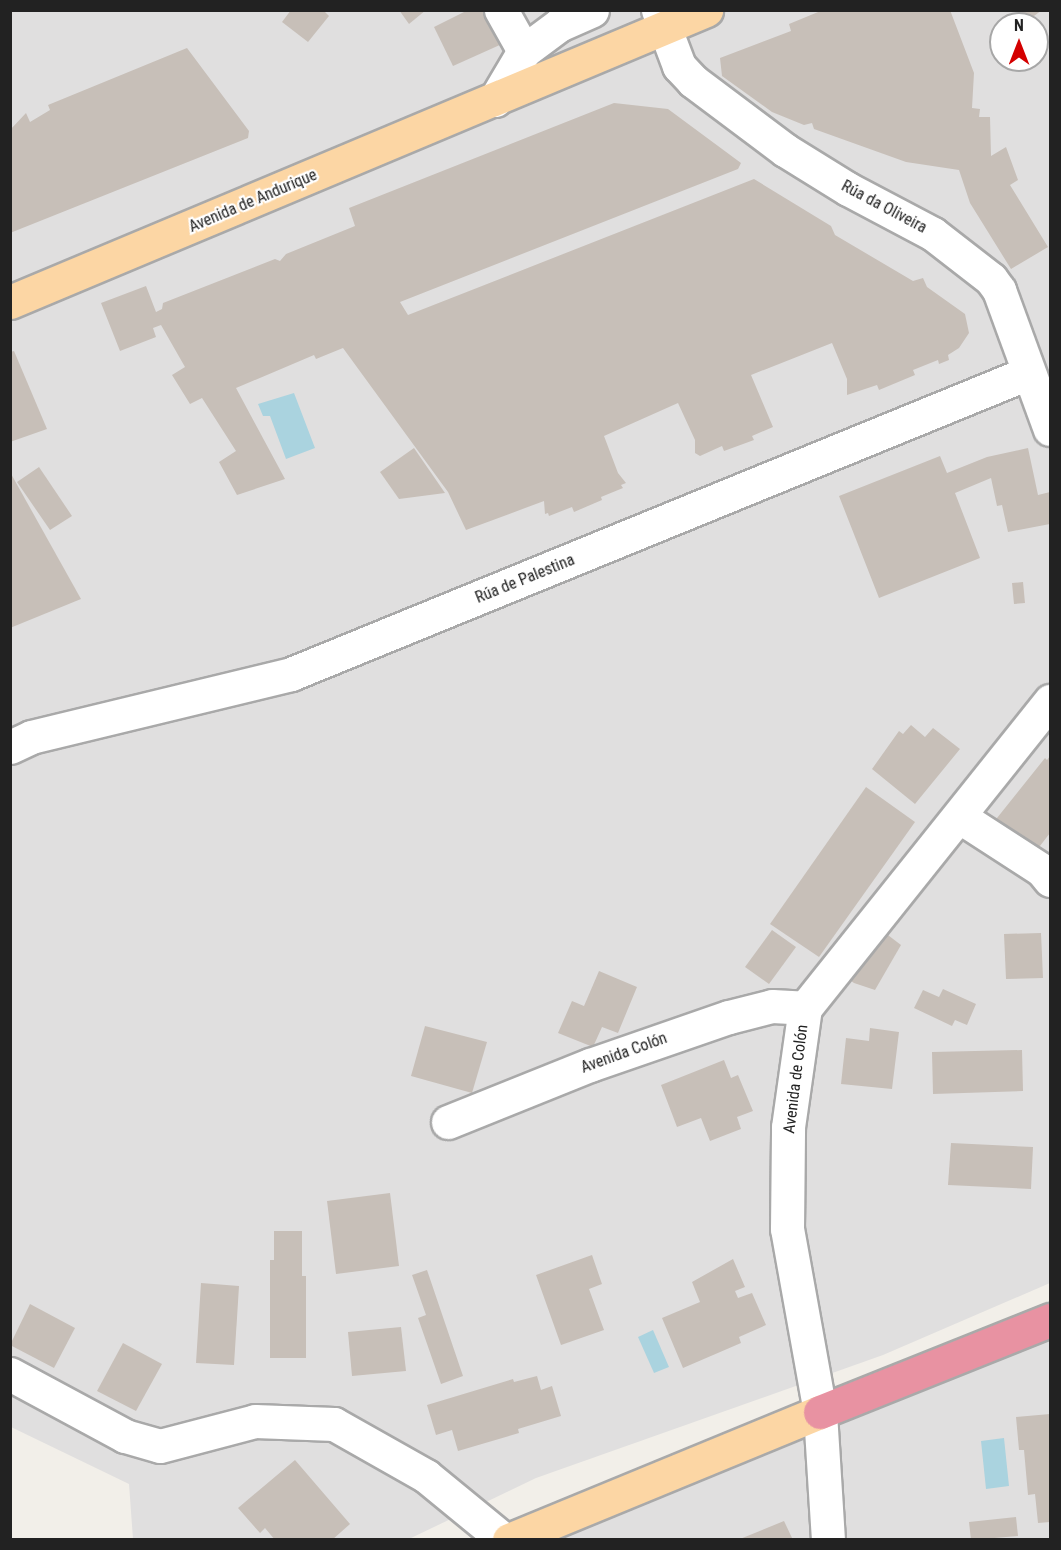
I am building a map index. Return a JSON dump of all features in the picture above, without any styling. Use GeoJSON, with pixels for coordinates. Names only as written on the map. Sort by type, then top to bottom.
{"type":"FeatureCollection","features":[{"type":"Feature","properties":{"kind":"highway"},"geometry":{"type":"LineString","coordinates":[[820,1412],[1050,1320]]}},
{"type":"Feature","properties":{"kind":"main road","name":"Avenida de Andurique"},"geometry":{"type":"LineString","coordinates":[[10,302],[495,100],[662,19],[706,10]]}},
{"type":"Feature","properties":{"kind":"main road"},"geometry":{"type":"LineString","coordinates":[[509,1539],[820,1412]]}},
{"type":"Feature","properties":{"kind":"street"},"geometry":{"type":"LineString","coordinates":[[501,10],[524,51]]}},
{"type":"Feature","properties":{"kind":"street"},"geometry":{"type":"LineString","coordinates":[[495,100],[524,51],[559,25],[592,10]]}},
{"type":"Feature","properties":{"kind":"street","name":"Rúa da Oliveira"},"geometry":{"type":"LineString","coordinates":[[662,19],[679,66],[693,81],[785,150],[848,189],[933,234],[991,279],[999,290],[1050,429]]}},
{"type":"Feature","properties":{"kind":"street","name":"Rúa de Palestina"},"geometry":{"type":"LineString","coordinates":[[10,747],[31,736],[291,674],[1028,372]]}},
{"type":"Feature","properties":{"kind":"street","name":"Avenida de Colón"},"geometry":{"type":"LineString","coordinates":[[828,1539],[820,1412],[787,1229],[788,1127],[805,1008],[960,817],[1050,701]]}},
{"type":"Feature","properties":{"kind":"street"},"geometry":{"type":"LineString","coordinates":[[960,817],[1042,870],[1050,880]]}},
{"type":"Feature","properties":{"kind":"street","name":"Avenida Colón"},"geometry":{"type":"LineString","coordinates":[[448,1122],[590,1065],[729,1017],[772,1006],[805,1008]]}},
{"type":"Feature","properties":{"kind":"street"},"geometry":{"type":"LineString","coordinates":[[10,1374],[125,1436],[160,1446],[255,1422],[334,1424],[426,1476],[504,1539]]}},
{"type":"Feature","properties":{"kind":"shaded area"},"geometry":{"type":"Polygon","coordinates":[[[10,11],[1050,11],[1050,1283],[883,1355],[536,1478],[409,1539],[133,1539],[129,1484],[11,1427],[10,11]]]}},
{"type":"Feature","properties":{"kind":"shaded area"},"geometry":{"type":"Polygon","coordinates":[[[1050,1319],[1050,1539],[512,1540],[1050,1319]]]}},
{"type":"Feature","properties":{"kind":"water"},"geometry":{"type":"Polygon","coordinates":[[[294,393],[315,448],[286,459],[270,416],[263,416],[258,404],[294,393]]]}},
{"type":"Feature","properties":{"kind":"water"},"geometry":{"type":"Polygon","coordinates":[[[653,1330],[669,1367],[654,1373],[638,1337],[653,1330]]]}},
{"type":"Feature","properties":{"kind":"water"},"geometry":{"type":"Polygon","coordinates":[[[1004,1438],[1009,1486],[986,1489],[981,1441],[1004,1438]]]}},
{"type":"Feature","properties":{"kind":"building"},"geometry":{"type":"Polygon","coordinates":[[[291,10],[323,10],[329,16],[308,42],[282,22],[291,10]]]}},
{"type":"Feature","properties":{"kind":"building"},"geometry":{"type":"Polygon","coordinates":[[[399,10],[426,10],[409,24],[399,10]]]}},
{"type":"Feature","properties":{"kind":"building"},"geometry":{"type":"Polygon","coordinates":[[[468,10],[484,10],[502,44],[453,66],[434,27],[468,10]]]}},
{"type":"Feature","properties":{"kind":"building"},"geometry":{"type":"Polygon","coordinates":[[[823,10],[950,10],[974,73],[972,108],[980,109],[979,117],[990,117],[991,156],[1006,147],[1018,180],[1010,185],[1048,247],[1011,269],[970,203],[959,170],[906,162],[814,129],[812,123],[804,125],[772,112],[722,76],[720,58],[791,31],[789,24],[823,10]]]}},
{"type":"Feature","properties":{"kind":"building"},"geometry":{"type":"Polygon","coordinates":[[[1018,10],[1042,10],[1039,12],[1018,10]]]}},
{"type":"Feature","properties":{"kind":"building"},"geometry":{"type":"Polygon","coordinates":[[[187,48],[249,131],[248,138],[10,233],[10,130],[26,113],[30,122],[50,110],[48,105],[187,48]]]}},
{"type":"Feature","properties":{"kind":"building"},"geometry":{"type":"Polygon","coordinates":[[[614,103],[668,109],[741,163],[738,169],[400,302],[408,315],[754,179],[831,226],[835,235],[913,281],[923,278],[927,287],[965,314],[969,333],[959,348],[948,355],[949,360],[939,364],[938,360],[913,370],[915,375],[879,390],[877,385],[847,395],[847,379],[832,343],[751,375],[773,427],[752,436],[754,440],[724,451],[722,446],[700,456],[695,453],[695,440],[678,403],[604,436],[618,473],[626,483],[621,485],[623,488],[574,512],[572,507],[549,516],[548,513],[545,514],[544,501],[466,530],[448,492],[343,348],[316,359],[314,355],[236,388],[285,479],[237,495],[219,462],[236,451],[202,398],[190,404],[172,375],[185,367],[161,325],[153,328],[156,337],[120,351],[101,303],[146,286],[156,312],[162,309],[163,303],[275,259],[280,261],[286,254],[355,226],[349,208],[614,103]]]}},
{"type":"Feature","properties":{"kind":"building"},"geometry":{"type":"Polygon","coordinates":[[[14,351],[47,429],[10,442],[10,352],[14,351]]]}},
{"type":"Feature","properties":{"kind":"building"},"geometry":{"type":"Polygon","coordinates":[[[414,448],[445,493],[399,499],[380,472],[414,448]]]}},
{"type":"Feature","properties":{"kind":"building"},"geometry":{"type":"Polygon","coordinates":[[[1028,448],[1038,495],[1050,492],[1050,524],[1008,532],[1002,505],[997,506],[991,478],[955,493],[980,558],[879,598],[839,496],[940,456],[947,473],[987,457],[1028,448]]]}},
{"type":"Feature","properties":{"kind":"building"},"geometry":{"type":"Polygon","coordinates":[[[39,467],[72,516],[50,530],[17,482],[39,467]]]}},
{"type":"Feature","properties":{"kind":"building"},"geometry":{"type":"Polygon","coordinates":[[[10,472],[81,599],[10,628],[10,472]]]}},
{"type":"Feature","properties":{"kind":"building"},"geometry":{"type":"Polygon","coordinates":[[[1023,582],[1025,603],[1014,604],[1012,583],[1023,582]]]}},
{"type":"Feature","properties":{"kind":"building"},"geometry":{"type":"Polygon","coordinates":[[[911,725],[925,737],[933,728],[960,749],[915,804],[872,769],[899,731],[903,734],[911,725]]]}},
{"type":"Feature","properties":{"kind":"building"},"geometry":{"type":"Polygon","coordinates":[[[1050,756],[1050,833],[1033,855],[993,823],[1045,758],[1047,760],[1050,756]]]}},
{"type":"Feature","properties":{"kind":"building"},"geometry":{"type":"Polygon","coordinates":[[[866,787],[915,822],[819,957],[770,924],[866,787]]]}},
{"type":"Feature","properties":{"kind":"building"},"geometry":{"type":"Polygon","coordinates":[[[880,929],[901,945],[875,990],[854,983],[841,974],[880,929]]]}},
{"type":"Feature","properties":{"kind":"building"},"geometry":{"type":"Polygon","coordinates":[[[772,930],[796,947],[769,984],[745,967],[772,930]]]}},
{"type":"Feature","properties":{"kind":"building"},"geometry":{"type":"Polygon","coordinates":[[[1041,933],[1043,978],[1006,979],[1004,934],[1041,933]]]}},
{"type":"Feature","properties":{"kind":"building"},"geometry":{"type":"Polygon","coordinates":[[[599,971],[637,987],[618,1033],[602,1027],[593,1047],[558,1033],[572,1001],[584,1006],[599,971]]]}},
{"type":"Feature","properties":{"kind":"building"},"geometry":{"type":"Polygon","coordinates":[[[943,989],[976,1004],[967,1025],[955,1020],[952,1026],[914,1008],[923,990],[939,997],[943,989]]]}},
{"type":"Feature","properties":{"kind":"building"},"geometry":{"type":"Polygon","coordinates":[[[425,1026],[487,1042],[472,1093],[411,1076],[425,1026]]]}},
{"type":"Feature","properties":{"kind":"building"},"geometry":{"type":"Polygon","coordinates":[[[870,1028],[899,1032],[892,1089],[841,1084],[846,1038],[869,1041],[870,1028]]]}},
{"type":"Feature","properties":{"kind":"building"},"geometry":{"type":"Polygon","coordinates":[[[1022,1050],[1023,1091],[933,1094],[932,1052],[1022,1050]]]}},
{"type":"Feature","properties":{"kind":"building"},"geometry":{"type":"Polygon","coordinates":[[[724,1060],[731,1078],[738,1075],[753,1111],[737,1117],[741,1129],[710,1141],[701,1118],[677,1127],[661,1085],[724,1060]]]}},
{"type":"Feature","properties":{"kind":"building"},"geometry":{"type":"Polygon","coordinates":[[[951,1143],[1033,1147],[1031,1189],[948,1185],[951,1143]]]}},
{"type":"Feature","properties":{"kind":"building"},"geometry":{"type":"Polygon","coordinates":[[[390,1193],[399,1266],[336,1274],[327,1201],[390,1193]]]}},
{"type":"Feature","properties":{"kind":"building"},"geometry":{"type":"Polygon","coordinates":[[[274,1231],[302,1231],[302,1276],[306,1276],[306,1358],[270,1358],[270,1260],[274,1260],[274,1231]]]}},
{"type":"Feature","properties":{"kind":"building"},"geometry":{"type":"Polygon","coordinates":[[[592,1255],[602,1284],[589,1289],[604,1330],[561,1345],[536,1275],[592,1255]]]}},
{"type":"Feature","properties":{"kind":"building"},"geometry":{"type":"Polygon","coordinates":[[[733,1259],[745,1287],[735,1291],[738,1298],[752,1293],[766,1325],[739,1337],[741,1343],[683,1368],[662,1318],[700,1302],[692,1282],[733,1259]]]}},
{"type":"Feature","properties":{"kind":"building"},"geometry":{"type":"Polygon","coordinates":[[[427,1270],[463,1376],[441,1384],[418,1318],[426,1315],[412,1275],[427,1270]]]}},
{"type":"Feature","properties":{"kind":"building"},"geometry":{"type":"Polygon","coordinates":[[[201,1283],[239,1286],[234,1365],[196,1363],[201,1283]]]}},
{"type":"Feature","properties":{"kind":"building"},"geometry":{"type":"Polygon","coordinates":[[[30,1304],[75,1328],[54,1368],[10,1345],[30,1304]]]}},
{"type":"Feature","properties":{"kind":"building"},"geometry":{"type":"Polygon","coordinates":[[[401,1327],[406,1371],[352,1376],[348,1332],[401,1327]]]}},
{"type":"Feature","properties":{"kind":"building"},"geometry":{"type":"Polygon","coordinates":[[[123,1343],[162,1364],[136,1411],[97,1391],[123,1343]]]}},
{"type":"Feature","properties":{"kind":"building"},"geometry":{"type":"Polygon","coordinates":[[[537,1376],[541,1390],[552,1386],[561,1416],[518,1429],[519,1433],[458,1451],[452,1430],[436,1435],[427,1405],[513,1379],[514,1382],[537,1376]]]}},
{"type":"Feature","properties":{"kind":"building"},"geometry":{"type":"Polygon","coordinates":[[[1050,1414],[1050,1522],[1038,1523],[1035,1494],[1028,1495],[1024,1450],[1019,1450],[1016,1417],[1050,1414]]]}},
{"type":"Feature","properties":{"kind":"building"},"geometry":{"type":"Polygon","coordinates":[[[295,1460],[350,1524],[332,1540],[275,1540],[265,1528],[260,1533],[238,1508],[295,1460]]]}},
{"type":"Feature","properties":{"kind":"building"},"geometry":{"type":"Polygon","coordinates":[[[1016,1517],[1018,1536],[971,1540],[969,1522],[1016,1517]]]}},
{"type":"Feature","properties":{"kind":"building"},"geometry":{"type":"Polygon","coordinates":[[[784,1521],[793,1540],[740,1540],[740,1539],[784,1521]]]}}]}
